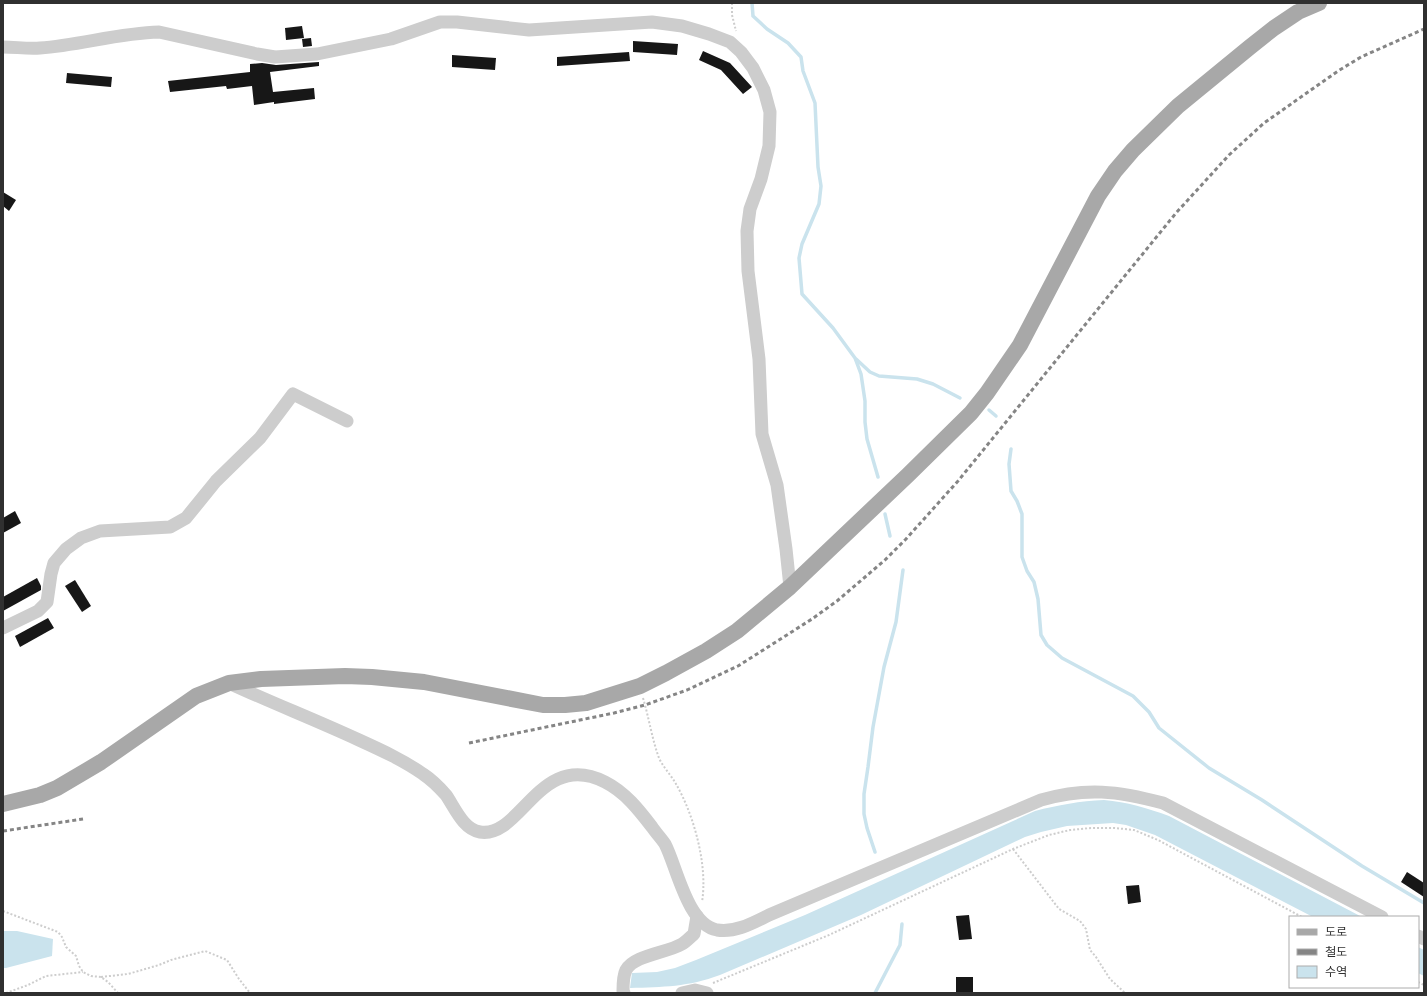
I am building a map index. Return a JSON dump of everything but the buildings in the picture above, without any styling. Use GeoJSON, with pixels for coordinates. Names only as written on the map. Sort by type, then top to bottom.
{"type":"FeatureCollection","features":[{"type":"Feature","properties":{"kind":"main road"},"geometry":{"type":"LineString","coordinates":[[3,804],[40,795],[57,788],[101,762],[196,696],[229,683],[260,679],[345,676],[372,677],[424,682],[543,705],[586,703],[640,686],[706,651],[737,631],[790,587],[971,413],[1020,345],[1098,196],[1115,171],[1133,150],[1178,106],[1274,28],[1298,12],[1319,3]]}},
{"type":"Feature","properties":{"kind":"street"},"geometry":{"type":"LineString","coordinates":[[3,47],[39,48],[143,32],[159,32],[250,53],[275,57],[317,54],[391,39],[440,22],[457,22],[529,30],[652,22],[682,26],[710,34],[730,42],[741,52],[753,68],[764,90],[770,112],[769,146],[761,179],[750,209],[748,224],[748,271],[759,359],[762,434],[777,485],[790,587]]}},
{"type":"Feature","properties":{"kind":"street"},"geometry":{"type":"LineString","coordinates":[[3,628],[38,612],[47,602],[54,563],[66,549],[81,538],[100,531],[170,527],[186,518],[216,481],[260,438],[293,394],[346,421]]}},
{"type":"Feature","properties":{"kind":"street"},"geometry":{"type":"LineString","coordinates":[[229,683],[334,729],[410,765],[435,782],[446,795],[462,820],[469,828],[478,832],[487,833],[494,831],[505,824],[543,788],[565,777],[590,777],[604,782],[618,790],[634,804],[664,842],[684,892],[696,916],[704,925],[715,930],[727,930],[744,927],[1023,807],[1059,795],[1089,791],[1125,794],[1163,802],[1380,916]]}},
{"type":"Feature","properties":{"kind":"street"},"geometry":{"type":"LineString","coordinates":[[624,993],[622,992],[626,970],[631,964],[637,960],[683,944],[694,934],[696,916]]}},
{"type":"Feature","properties":{"kind":"street"},"geometry":{"type":"LineString","coordinates":[[682,993],[701,991]]}},
{"type":"Feature","properties":{"kind":"path"},"geometry":{"type":"LineString","coordinates":[[732,3],[732,15],[741,52]]}},
{"type":"Feature","properties":{"kind":"path"},"geometry":{"type":"LineString","coordinates":[[640,686],[660,759],[676,784],[690,812],[698,843],[704,894],[701,911],[696,916]]}},
{"type":"Feature","properties":{"kind":"path"},"geometry":{"type":"LineString","coordinates":[[701,991],[732,976],[829,935],[1012,849],[1049,835],[1070,830],[1091,828],[1134,830],[1158,840],[1300,916]]}},
{"type":"Feature","properties":{"kind":"path"},"geometry":{"type":"LineString","coordinates":[[1012,849],[1059,909],[1080,921],[1086,929],[1090,950],[1110,980],[1125,993]]}},
{"type":"Feature","properties":{"kind":"path"},"geometry":{"type":"LineString","coordinates":[[3,912],[58,932],[66,947],[76,956],[79,966],[83,972],[91,976],[101,977],[128,974],[205,951],[227,960],[250,993]]}},
{"type":"Feature","properties":{"kind":"path"},"geometry":{"type":"LineString","coordinates":[[6,993],[28,985],[46,976],[83,972]]}},
{"type":"Feature","properties":{"kind":"path"},"geometry":{"type":"LineString","coordinates":[[101,977],[118,993]]}},
{"type":"Feature","properties":{"kind":"water"},"geometry":{"type":"Polygon","coordinates":[[[1104,800],[1121,802],[1153,810],[1169,816],[1360,916],[1311,916],[1155,835],[1126,825],[1113,823],[1067,826],[1025,837],[861,915],[720,975],[686,984],[665,987],[630,988],[632,973],[657,972],[675,968],[805,915],[1035,811],[1086,801],[1104,800]]]}},
{"type":"Feature","properties":{"kind":"water"},"geometry":{"type":"Polygon","coordinates":[[[3,931],[17,931],[53,939],[52,956],[3,968],[3,931]]]}},
{"type":"Feature","properties":{"kind":"water"},"geometry":{"type":"Polygon","coordinates":[[[1419,948],[1424,950],[1424,976],[1419,974],[1419,948]]]}},
{"type":"Feature","properties":{"kind":"waterway"},"geometry":{"type":"LineString","coordinates":[[752,3],[753,16],[767,29],[788,43],[801,57],[803,71],[815,103],[818,167],[821,186],[819,204],[802,244],[799,258],[802,294],[833,328],[855,358],[861,374],[865,401],[867,439],[878,477]]}},
{"type":"Feature","properties":{"kind":"waterway"},"geometry":{"type":"LineString","coordinates":[[856,359],[870,372],[879,376],[917,379],[933,384],[960,398]]}},
{"type":"Feature","properties":{"kind":"waterway"},"geometry":{"type":"LineString","coordinates":[[989,410],[996,416]]}},
{"type":"Feature","properties":{"kind":"waterway"},"geometry":{"type":"LineString","coordinates":[[1011,449],[1009,464],[1011,491],[1022,514],[1022,557],[1027,571],[1034,582],[1038,599],[1041,635],[1047,645],[1062,658],[1133,696],[1149,712],[1159,728],[1209,768],[1262,800],[1362,866],[1424,903]]}},
{"type":"Feature","properties":{"kind":"waterway"},"geometry":{"type":"LineString","coordinates":[[885,514],[890,536]]}},
{"type":"Feature","properties":{"kind":"waterway"},"geometry":{"type":"LineString","coordinates":[[875,852],[864,814],[864,794],[873,727],[884,667],[896,622],[903,570]]}},
{"type":"Feature","properties":{"kind":"waterway"},"geometry":{"type":"LineString","coordinates":[[875,993],[900,945],[902,924]]}},
{"type":"Feature","properties":{"kind":"railway"},"geometry":{"type":"LineString","coordinates":[[469,743],[614,713],[645,705],[687,690],[738,666],[812,619],[837,601],[885,560],[958,481],[1176,213],[1229,155],[1264,123],[1338,71],[1361,57],[1424,29]]}},
{"type":"Feature","properties":{"kind":"railway"},"geometry":{"type":"LineString","coordinates":[[3,831],[83,819]]}}]}
